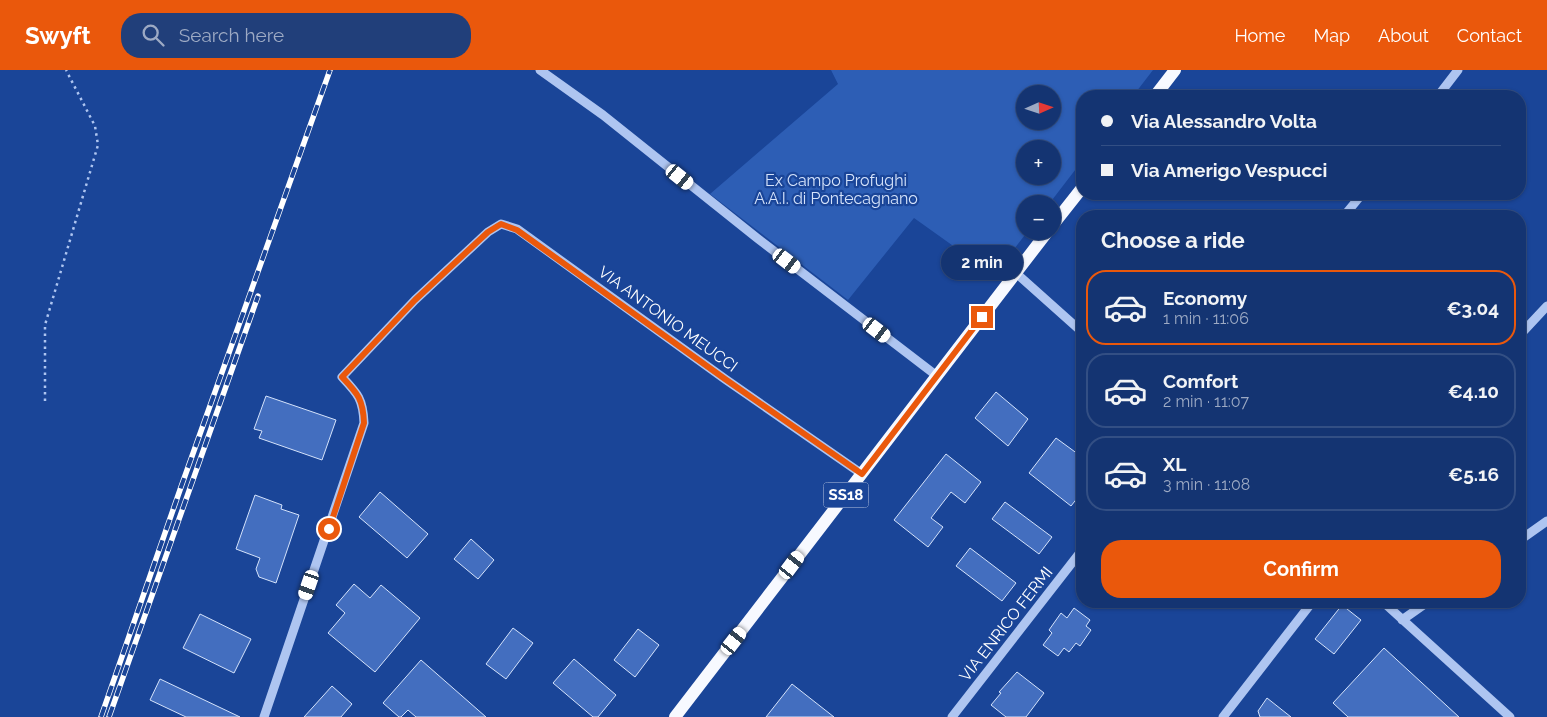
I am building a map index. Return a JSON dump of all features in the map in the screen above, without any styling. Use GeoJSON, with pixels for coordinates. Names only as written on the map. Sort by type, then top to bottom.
{"type":"FeatureCollection","features":[{"type":"Feature","properties":{"kind":"main road"},"geometry":{"type":"LineString","coordinates":[[1160,90],[1175,70]]}},
{"type":"Feature","properties":{"kind":"main road"},"geometry":{"type":"LineString","coordinates":[[1061,215],[1076,196]]}},
{"type":"Feature","properties":{"kind":"main road","name":"SS18"},"geometry":{"type":"LineString","coordinates":[[676,717],[1041,240]]}},
{"type":"Feature","properties":{"kind":"street"},"geometry":{"type":"LineString","coordinates":[[540,70],[603,115],[757,238],[936,376]]}},
{"type":"Feature","properties":{"kind":"street"},"geometry":{"type":"LineString","coordinates":[[1443,90],[1458,70]]}},
{"type":"Feature","properties":{"kind":"street"},"geometry":{"type":"LineString","coordinates":[[1349,210],[1357,200]]}},
{"type":"Feature","properties":{"kind":"street","name":"VIA ANTONIO MEUCCI"},"geometry":{"type":"LineString","coordinates":[[264,717],[364,423],[364,408],[359,396],[342,377],[415,300],[488,232],[501,224],[517,230],[725,379],[862,474]]}},
{"type":"Feature","properties":{"kind":"street"},"geometry":{"type":"LineString","coordinates":[[1016,273],[1076,327]]}},
{"type":"Feature","properties":{"kind":"street"},"geometry":{"type":"LineString","coordinates":[[1526,329],[1547,306]]}},
{"type":"Feature","properties":{"kind":"street"},"geometry":{"type":"LineString","coordinates":[[1526,536],[1547,521]]}},
{"type":"Feature","properties":{"kind":"street","name":"VIA ENRICO FERMI"},"geometry":{"type":"LineString","coordinates":[[952,717],[1076,558]]}},
{"type":"Feature","properties":{"kind":"street"},"geometry":{"type":"LineString","coordinates":[[1223,717],[1308,608]]}},
{"type":"Feature","properties":{"kind":"street"},"geometry":{"type":"LineString","coordinates":[[1389,608],[1510,717]]}},
{"type":"Feature","properties":{"kind":"street"},"geometry":{"type":"LineString","coordinates":[[1402,620],[1419,608]]}},
{"type":"Feature","properties":{"kind":"path"},"geometry":{"type":"LineString","coordinates":[[45,402],[45,325],[98,145],[95,126],[66,70]]}},
{"type":"Feature","properties":{"kind":"green space","name":"Ex Campo Profughi A.A.I. di Pontecagnano"},"geometry":{"type":"Polygon","coordinates":[[[831,70],[1153,70],[1138,90],[1076,90],[1076,169],[1056,195],[1016,195],[1016,240],[1021,240],[994,275],[914,218],[848,300],[710,194],[838,84],[831,70]]]}},
{"type":"Feature","properties":{"kind":"building"},"geometry":{"type":"Polygon","coordinates":[[[996,392],[1028,419],[1008,446],[975,418],[996,392]]]}},
{"type":"Feature","properties":{"kind":"building"},"geometry":{"type":"Polygon","coordinates":[[[266,396],[336,420],[322,460],[259,438],[262,431],[254,429],[266,396]]]}},
{"type":"Feature","properties":{"kind":"building"},"geometry":{"type":"Polygon","coordinates":[[[1056,438],[1076,453],[1076,500],[1071,506],[1029,473],[1056,438]]]}},
{"type":"Feature","properties":{"kind":"building"},"geometry":{"type":"Polygon","coordinates":[[[946,454],[981,482],[965,503],[951,492],[931,518],[943,527],[928,547],[894,520],[946,454]]]}},
{"type":"Feature","properties":{"kind":"building"},"geometry":{"type":"Polygon","coordinates":[[[380,492],[428,534],[407,558],[359,517],[380,492]]]}},
{"type":"Feature","properties":{"kind":"building"},"geometry":{"type":"Polygon","coordinates":[[[255,495],[282,505],[281,509],[299,515],[276,583],[259,577],[256,569],[260,558],[236,549],[255,495]]]}},
{"type":"Feature","properties":{"kind":"building"},"geometry":{"type":"Polygon","coordinates":[[[1005,502],[1052,537],[1039,554],[992,519],[1005,502]]]}},
{"type":"Feature","properties":{"kind":"building"},"geometry":{"type":"Polygon","coordinates":[[[471,539],[494,560],[478,579],[454,559],[471,539]]]}},
{"type":"Feature","properties":{"kind":"building"},"geometry":{"type":"Polygon","coordinates":[[[970,548],[1016,583],[1002,601],[956,566],[970,548]]]}},
{"type":"Feature","properties":{"kind":"building"},"geometry":{"type":"Polygon","coordinates":[[[354,584],[370,598],[381,585],[420,618],[375,672],[328,633],[345,613],[336,605],[354,584]]]}},
{"type":"Feature","properties":{"kind":"building"},"geometry":{"type":"Polygon","coordinates":[[[1074,608],[1090,620],[1086,626],[1091,630],[1080,646],[1076,643],[1069,652],[1064,648],[1058,656],[1043,645],[1052,633],[1049,630],[1061,613],[1067,618],[1074,608]]]}},
{"type":"Feature","properties":{"kind":"building"},"geometry":{"type":"Polygon","coordinates":[[[1340,608],[1346,608],[1361,620],[1334,654],[1315,639],[1340,608]]]}},
{"type":"Feature","properties":{"kind":"building"},"geometry":{"type":"Polygon","coordinates":[[[200,614],[251,639],[234,673],[183,648],[200,614]]]}},
{"type":"Feature","properties":{"kind":"building"},"geometry":{"type":"Polygon","coordinates":[[[513,628],[533,643],[506,679],[486,664],[513,628]]]}},
{"type":"Feature","properties":{"kind":"building"},"geometry":{"type":"Polygon","coordinates":[[[638,629],[659,645],[635,677],[614,660],[638,629]]]}},
{"type":"Feature","properties":{"kind":"building"},"geometry":{"type":"Polygon","coordinates":[[[1384,648],[1459,717],[1348,717],[1333,703],[1384,648]]]}},
{"type":"Feature","properties":{"kind":"building"},"geometry":{"type":"Polygon","coordinates":[[[574,659],[616,695],[598,717],[593,717],[553,683],[574,659]]]}},
{"type":"Feature","properties":{"kind":"building"},"geometry":{"type":"Polygon","coordinates":[[[421,660],[486,717],[416,717],[408,710],[399,717],[383,703],[421,660]]]}},
{"type":"Feature","properties":{"kind":"building"},"geometry":{"type":"Polygon","coordinates":[[[1017,672],[1044,693],[1026,717],[1006,717],[991,705],[1001,693],[999,692],[1017,672]]]}},
{"type":"Feature","properties":{"kind":"building"},"geometry":{"type":"Polygon","coordinates":[[[160,679],[240,717],[186,717],[150,700],[160,679]]]}},
{"type":"Feature","properties":{"kind":"building"},"geometry":{"type":"Polygon","coordinates":[[[792,684],[834,717],[766,717],[792,684]]]}},
{"type":"Feature","properties":{"kind":"building"},"geometry":{"type":"Polygon","coordinates":[[[332,686],[352,704],[341,717],[304,717],[332,686]]]}},
{"type":"Feature","properties":{"kind":"building"},"geometry":{"type":"Polygon","coordinates":[[[1267,698],[1291,717],[1260,717],[1258,711],[1267,698]]]}},
{"type":"Feature","properties":{"kind":"railway"},"geometry":{"type":"LineString","coordinates":[[101,717],[330,70]]}},
{"type":"Feature","properties":{"kind":"railway"},"geometry":{"type":"LineString","coordinates":[[109,717],[258,296]]}},
{"type":"Feature","properties":{"kind":"route"},"geometry":{"type":"LineString","coordinates":[[329,529],[364,423],[364,408],[359,396],[342,377],[415,300],[488,232],[501,224],[517,230],[725,379],[862,474],[982,317]]}}]}
